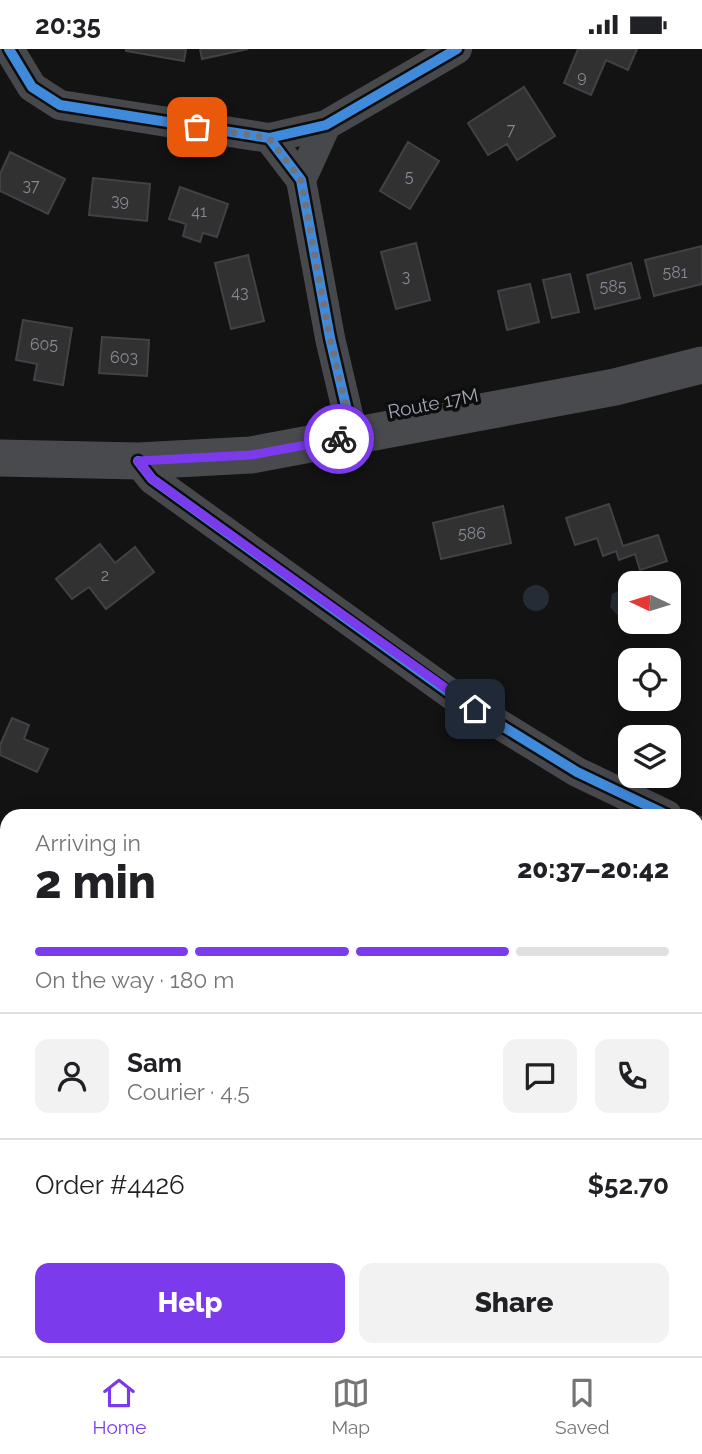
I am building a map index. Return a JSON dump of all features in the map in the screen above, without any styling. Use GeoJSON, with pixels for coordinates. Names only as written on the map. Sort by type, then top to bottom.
{"type":"FeatureCollection","features":[{"type":"Feature","properties":{"kind":"main road","name":"Route 17M"},"geometry":{"type":"LineString","coordinates":[[0,457],[138,461],[251,455],[615,387],[702,365]]}},
{"type":"Feature","properties":{"kind":"street"},"geometry":{"type":"LineString","coordinates":[[9,49],[32,87],[60,105],[269,138],[326,125],[457,49]]}},
{"type":"Feature","properties":{"kind":"street"},"geometry":{"type":"LineString","coordinates":[[301,180],[326,125]]}},
{"type":"Feature","properties":{"kind":"street"},"geometry":{"type":"LineString","coordinates":[[269,138],[301,180],[330,338],[353,436]]}},
{"type":"Feature","properties":{"kind":"street"},"geometry":{"type":"LineString","coordinates":[[138,461],[152,479],[454,697],[578,772],[655,809]]}},
{"type":"Feature","properties":{"kind":"shaded area"},"geometry":{"type":"Polygon","coordinates":[[[536,585],[545,589],[549,598],[545,607],[536,611],[527,607],[523,598],[527,589],[536,585]]]}},
{"type":"Feature","properties":{"kind":"shaded area"},"geometry":{"type":"Polygon","coordinates":[[[618,591],[618,616],[610,607],[612,594],[618,591]]]}},
{"type":"Feature","properties":{"kind":"building"},"geometry":{"type":"Polygon","coordinates":[[[126,49],[186,49],[184,61],[126,49]]]}},
{"type":"Feature","properties":{"kind":"building"},"geometry":{"type":"Polygon","coordinates":[[[200,49],[248,49],[202,59],[200,49]]]}},
{"type":"Feature","properties":{"kind":"building"},"geometry":{"type":"Polygon","coordinates":[[[578,49],[637,49],[628,70],[606,60],[591,95],[564,83],[578,49]]]}},
{"type":"Feature","properties":{"kind":"building"},"geometry":{"type":"Polygon","coordinates":[[[524,87],[555,136],[517,160],[507,144],[488,155],[468,123],[524,87]]]}},
{"type":"Feature","properties":{"kind":"building"},"geometry":{"type":"Polygon","coordinates":[[[408,142],[439,161],[410,209],[380,191],[408,142]]]}},
{"type":"Feature","properties":{"kind":"building"},"geometry":{"type":"Polygon","coordinates":[[[10,152],[65,179],[48,214],[0,191],[0,174],[10,152]]]}},
{"type":"Feature","properties":{"kind":"building"},"geometry":{"type":"Polygon","coordinates":[[[93,178],[150,184],[147,221],[89,215],[93,178]]]}},
{"type":"Feature","properties":{"kind":"building"},"geometry":{"type":"Polygon","coordinates":[[[180,187],[228,204],[217,237],[203,233],[200,242],[183,236],[186,224],[169,219],[180,187]]]}},
{"type":"Feature","properties":{"kind":"building"},"geometry":{"type":"Polygon","coordinates":[[[416,243],[430,300],[396,309],[381,252],[416,243]]]}},
{"type":"Feature","properties":{"kind":"building"},"geometry":{"type":"Polygon","coordinates":[[[702,246],[702,284],[654,296],[645,260],[702,246]]]}},
{"type":"Feature","properties":{"kind":"building"},"geometry":{"type":"Polygon","coordinates":[[[248,255],[264,321],[231,329],[215,263],[248,255]]]}},
{"type":"Feature","properties":{"kind":"building"},"geometry":{"type":"Polygon","coordinates":[[[631,263],[640,298],[595,309],[587,275],[631,263]]]}},
{"type":"Feature","properties":{"kind":"building"},"geometry":{"type":"Polygon","coordinates":[[[570,274],[579,312],[552,318],[543,280],[570,274]]]}},
{"type":"Feature","properties":{"kind":"building"},"geometry":{"type":"Polygon","coordinates":[[[530,284],[539,322],[507,330],[498,291],[530,284]]]}},
{"type":"Feature","properties":{"kind":"building"},"geometry":{"type":"Polygon","coordinates":[[[23,320],[72,328],[63,385],[34,380],[37,364],[16,360],[23,320]]]}},
{"type":"Feature","properties":{"kind":"building"},"geometry":{"type":"Polygon","coordinates":[[[102,337],[149,340],[147,376],[99,373],[102,337]]]}},
{"type":"Feature","properties":{"kind":"building"},"geometry":{"type":"Polygon","coordinates":[[[609,504],[623,546],[658,535],[667,561],[640,570],[635,554],[619,560],[616,551],[603,556],[597,538],[575,545],[566,518],[609,504]]]}},
{"type":"Feature","properties":{"kind":"building"},"geometry":{"type":"Polygon","coordinates":[[[503,506],[511,543],[441,559],[433,523],[503,506]]]}},
{"type":"Feature","properties":{"kind":"building"},"geometry":{"type":"Polygon","coordinates":[[[100,544],[115,563],[135,547],[154,572],[106,609],[89,587],[72,599],[56,579],[100,544]]]}},
{"type":"Feature","properties":{"kind":"building"},"geometry":{"type":"Polygon","coordinates":[[[12,718],[29,725],[24,739],[48,749],[37,772],[0,755],[0,745],[12,718]]]}},
{"type":"Feature","properties":{"kind":"cycle path"},"geometry":{"type":"LineString","coordinates":[[9,49],[32,87],[60,105],[269,138],[326,125],[457,49]]}},
{"type":"Feature","properties":{"kind":"cycle path"},"geometry":{"type":"LineString","coordinates":[[269,138],[301,180],[330,338],[353,436]]}},
{"type":"Feature","properties":{"kind":"cycle path"},"geometry":{"type":"LineString","coordinates":[[138,461],[152,479],[455,697],[577,772],[654,809]]}},
{"type":"Feature","properties":{"kind":"way so far"},"geometry":{"type":"LineString","coordinates":[[197,127],[269,138],[301,180],[330,338],[353,436],[339,439]]}},
{"type":"Feature","properties":{"kind":"route"},"geometry":{"type":"LineString","coordinates":[[339,439],[251,455],[138,461],[152,479],[454,697],[475,709]]}}]}
